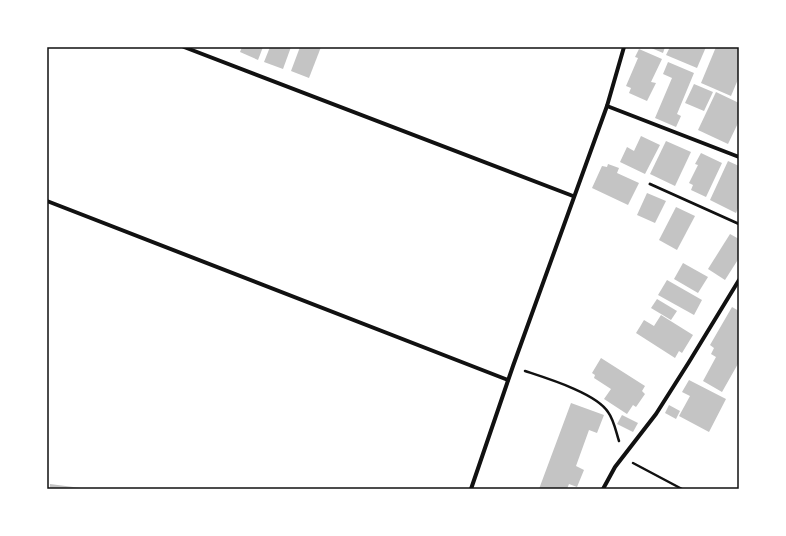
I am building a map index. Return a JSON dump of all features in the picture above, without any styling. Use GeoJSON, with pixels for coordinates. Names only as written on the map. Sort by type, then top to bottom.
{"type":"FeatureCollection","features":[{"type":"Feature","properties":{"kind":"street"},"geometry":{"type":"LineString","coordinates":[[184,47],[573,196]]}},
{"type":"Feature","properties":{"kind":"street"},"geometry":{"type":"LineString","coordinates":[[471,489],[573,196],[607,106],[624,47]]}},
{"type":"Feature","properties":{"kind":"street"},"geometry":{"type":"LineString","coordinates":[[607,106],[739,157]]}},
{"type":"Feature","properties":{"kind":"street"},"geometry":{"type":"LineString","coordinates":[[47,202],[508,380]]}},
{"type":"Feature","properties":{"kind":"street"},"geometry":{"type":"LineString","coordinates":[[603,489],[615,467],[660,407],[690,362],[739,280]]}},
{"type":"Feature","properties":{"kind":"lane"},"geometry":{"type":"LineString","coordinates":[[650,184],[739,224]]}},
{"type":"Feature","properties":{"kind":"path"},"geometry":{"type":"LineString","coordinates":[[513,366],[566,385],[593,398],[608,411],[621,445],[623,457],[682,489]]}},
{"type":"Feature","properties":{"kind":"building"},"geometry":{"type":"Polygon","coordinates":[[[242,47],[263,47],[258,60],[240,52],[242,47]]]}},
{"type":"Feature","properties":{"kind":"building"},"geometry":{"type":"Polygon","coordinates":[[[270,47],[291,47],[283,69],[264,62],[270,47]]]}},
{"type":"Feature","properties":{"kind":"building"},"geometry":{"type":"Polygon","coordinates":[[[300,47],[321,47],[309,78],[291,71],[300,47]]]}},
{"type":"Feature","properties":{"kind":"building"},"geometry":{"type":"Polygon","coordinates":[[[649,47],[665,47],[663,53],[649,47]]]}},
{"type":"Feature","properties":{"kind":"building"},"geometry":{"type":"Polygon","coordinates":[[[670,47],[706,47],[697,68],[666,55],[670,47]]]}},
{"type":"Feature","properties":{"kind":"building"},"geometry":{"type":"Polygon","coordinates":[[[716,47],[739,47],[739,77],[731,96],[701,83],[716,47]]]}},
{"type":"Feature","properties":{"kind":"building"},"geometry":{"type":"Polygon","coordinates":[[[639,49],[662,59],[651,82],[656,83],[647,101],[629,93],[631,88],[626,86],[638,58],[635,57],[639,49]]]}},
{"type":"Feature","properties":{"kind":"building"},"geometry":{"type":"Polygon","coordinates":[[[668,62],[694,73],[677,114],[681,116],[676,127],[655,118],[672,78],[663,74],[668,62]]]}},
{"type":"Feature","properties":{"kind":"building"},"geometry":{"type":"Polygon","coordinates":[[[694,84],[713,92],[704,111],[685,103],[694,84]]]}},
{"type":"Feature","properties":{"kind":"building"},"geometry":{"type":"Polygon","coordinates":[[[716,92],[739,103],[739,121],[728,144],[698,130],[716,92]]]}},
{"type":"Feature","properties":{"kind":"building"},"geometry":{"type":"Polygon","coordinates":[[[641,136],[660,145],[645,174],[620,162],[627,147],[634,151],[641,136]]]}},
{"type":"Feature","properties":{"kind":"building"},"geometry":{"type":"Polygon","coordinates":[[[666,141],[691,152],[675,186],[650,174],[666,141]]]}},
{"type":"Feature","properties":{"kind":"building"},"geometry":{"type":"Polygon","coordinates":[[[701,153],[722,163],[706,197],[691,190],[693,185],[689,183],[698,165],[695,164],[701,153]]]}},
{"type":"Feature","properties":{"kind":"building"},"geometry":{"type":"Polygon","coordinates":[[[728,161],[739,166],[739,206],[736,213],[710,200],[728,161]]]}},
{"type":"Feature","properties":{"kind":"building"},"geometry":{"type":"Polygon","coordinates":[[[608,164],[619,168],[617,173],[639,183],[628,205],[592,188],[602,166],[607,167],[608,164]]]}},
{"type":"Feature","properties":{"kind":"building"},"geometry":{"type":"Polygon","coordinates":[[[647,193],[666,201],[655,223],[637,215],[647,193]]]}},
{"type":"Feature","properties":{"kind":"building"},"geometry":{"type":"Polygon","coordinates":[[[676,207],[695,216],[677,250],[659,240],[676,207]]]}},
{"type":"Feature","properties":{"kind":"building"},"geometry":{"type":"Polygon","coordinates":[[[730,234],[739,239],[739,258],[725,280],[708,269],[730,234]]]}},
{"type":"Feature","properties":{"kind":"building"},"geometry":{"type":"Polygon","coordinates":[[[683,263],[708,277],[698,293],[674,279],[683,263]]]}},
{"type":"Feature","properties":{"kind":"building"},"geometry":{"type":"Polygon","coordinates":[[[667,280],[702,300],[694,315],[658,295],[667,280]]]}},
{"type":"Feature","properties":{"kind":"building"},"geometry":{"type":"Polygon","coordinates":[[[657,299],[677,311],[671,320],[651,308],[657,299]]]}},
{"type":"Feature","properties":{"kind":"building"},"geometry":{"type":"Polygon","coordinates":[[[732,307],[739,311],[739,362],[722,392],[703,381],[716,357],[711,354],[714,348],[710,345],[732,307]]]}},
{"type":"Feature","properties":{"kind":"building"},"geometry":{"type":"Polygon","coordinates":[[[661,315],[693,335],[682,353],[679,351],[675,358],[636,333],[644,320],[654,326],[661,315]]]}},
{"type":"Feature","properties":{"kind":"building"},"geometry":{"type":"Polygon","coordinates":[[[601,358],[645,386],[642,391],[645,394],[636,407],[633,405],[627,414],[604,399],[611,389],[594,378],[595,375],[592,373],[601,358]]]}},
{"type":"Feature","properties":{"kind":"building"},"geometry":{"type":"Polygon","coordinates":[[[689,380],[726,399],[709,432],[679,416],[690,396],[682,392],[689,380]]]}},
{"type":"Feature","properties":{"kind":"building"},"geometry":{"type":"Polygon","coordinates":[[[571,403],[604,415],[597,433],[589,430],[576,466],[584,470],[577,487],[569,484],[567,489],[539,489],[571,403]]]}},
{"type":"Feature","properties":{"kind":"building"},"geometry":{"type":"Polygon","coordinates":[[[669,405],[680,411],[676,419],[665,413],[669,405]]]}},
{"type":"Feature","properties":{"kind":"building"},"geometry":{"type":"Polygon","coordinates":[[[622,415],[638,423],[633,432],[617,424],[622,415]]]}},
{"type":"Feature","properties":{"kind":"building"},"geometry":{"type":"Polygon","coordinates":[[[50,484],[81,488],[81,489],[50,489],[50,484]]]}}]}
